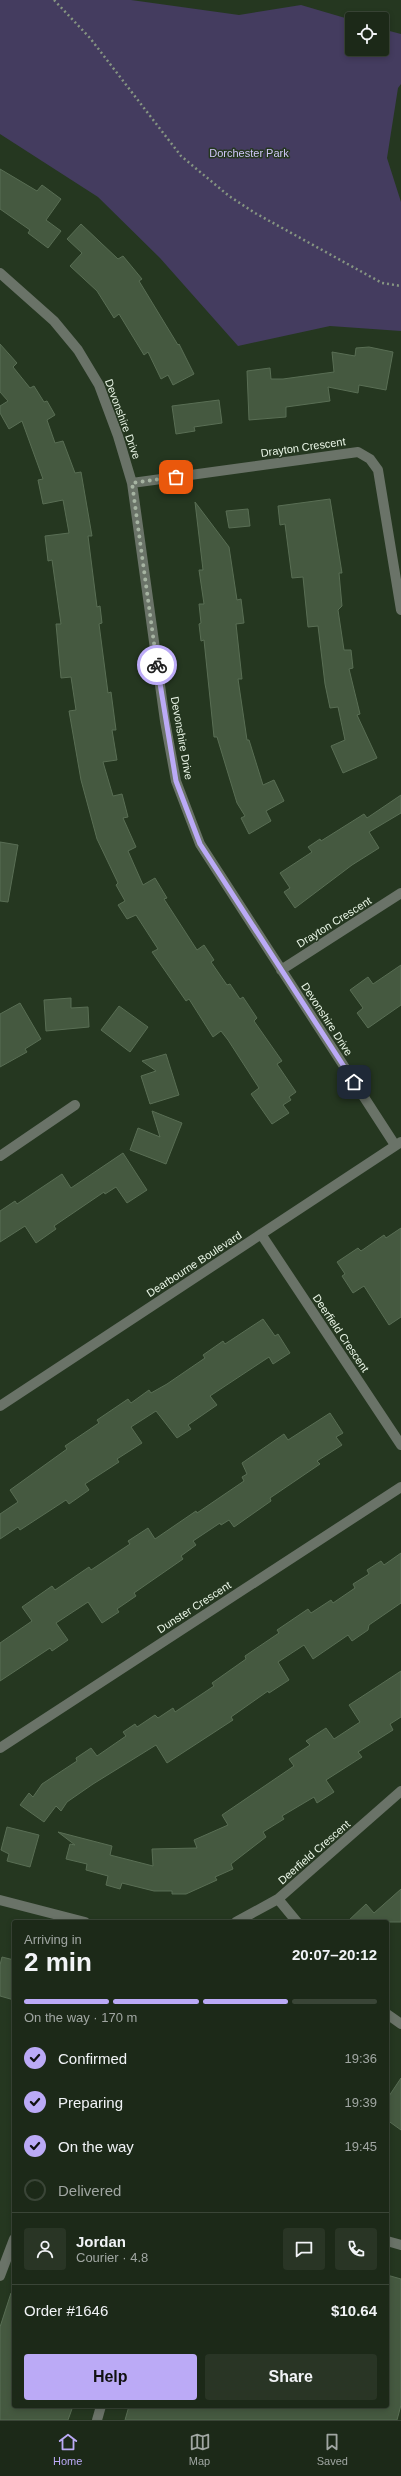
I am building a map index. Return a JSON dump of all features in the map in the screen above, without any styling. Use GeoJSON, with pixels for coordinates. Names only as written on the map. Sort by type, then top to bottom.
{"type":"FeatureCollection","features":[{"type":"Feature","properties":{"kind":"street","name":"Devonshire Drive"},"geometry":{"type":"LineString","coordinates":[[0,272],[54,321],[78,350],[99,385],[132,483],[165,721],[176,781],[200,844],[280,970],[398,1144]]}},
{"type":"Feature","properties":{"kind":"street","name":"Drayton Crescent"},"geometry":{"type":"LineString","coordinates":[[132,483],[358,452],[370,459],[378,470],[401,610]]}},
{"type":"Feature","properties":{"kind":"street","name":"Drayton Crescent"},"geometry":{"type":"LineString","coordinates":[[280,970],[401,893]]}},
{"type":"Feature","properties":{"kind":"street"},"geometry":{"type":"LineString","coordinates":[[0,1156],[75,1105]]}},
{"type":"Feature","properties":{"kind":"street","name":"Dearbourne Boulevard"},"geometry":{"type":"LineString","coordinates":[[0,1406],[398,1144]]}},
{"type":"Feature","properties":{"kind":"street","name":"Deerfield Crescent"},"geometry":{"type":"LineString","coordinates":[[261,1234],[401,1445]]}},
{"type":"Feature","properties":{"kind":"street","name":"Dunster Crescent"},"geometry":{"type":"LineString","coordinates":[[0,1748],[401,1487]]}},
{"type":"Feature","properties":{"kind":"street","name":"Deerfield Crescent"},"geometry":{"type":"LineString","coordinates":[[240,1920],[278,1899],[401,1791]]}},
{"type":"Feature","properties":{"kind":"street"},"geometry":{"type":"LineString","coordinates":[[278,1899],[295,1920]]}},
{"type":"Feature","properties":{"kind":"street"},"geometry":{"type":"LineString","coordinates":[[0,1900],[77,1920]]}},
{"type":"Feature","properties":{"kind":"street"},"geometry":{"type":"LineString","coordinates":[[389,2015],[401,2024]]}},
{"type":"Feature","properties":{"kind":"street"},"geometry":{"type":"LineString","coordinates":[[389,2242],[401,2245]]}},
{"type":"Feature","properties":{"kind":"street"},"geometry":{"type":"LineString","coordinates":[[0,2276],[12,2244]]}},
{"type":"Feature","properties":{"kind":"street"},"geometry":{"type":"LineString","coordinates":[[97,2420],[100,2408]]}},
{"type":"Feature","properties":{"kind":"path"},"geometry":{"type":"LineString","coordinates":[[54,0],[90,38],[181,156],[223,191],[255,213],[382,283],[401,286]]}},
{"type":"Feature","properties":{"kind":"green space","name":"Dorchester Park"},"geometry":{"type":"Polygon","coordinates":[[[0,0],[131,0],[239,15],[301,5],[345,18],[345,56],[389,56],[389,31],[401,34],[401,84],[398,88],[387,158],[401,202],[401,331],[330,326],[238,346],[160,258],[98,197],[0,134],[0,0]]]}},
{"type":"Feature","properties":{"kind":"building"},"geometry":{"type":"Polygon","coordinates":[[[0,169],[37,191],[42,185],[61,199],[46,220],[61,231],[48,248],[28,233],[30,230],[0,209],[0,169]]]}},
{"type":"Feature","properties":{"kind":"building"},"geometry":{"type":"Polygon","coordinates":[[[81,224],[118,259],[123,256],[142,279],[139,281],[178,345],[179,344],[194,374],[173,385],[168,375],[161,379],[148,352],[144,355],[119,314],[114,318],[97,291],[70,266],[82,253],[67,239],[81,224]]]}},
{"type":"Feature","properties":{"kind":"building"},"geometry":{"type":"Polygon","coordinates":[[[0,344],[17,363],[13,367],[30,388],[34,386],[44,402],[47,401],[55,415],[47,420],[55,443],[63,441],[75,473],[81,472],[92,536],[88,536],[97,607],[100,606],[102,623],[99,624],[108,693],[111,692],[116,730],[112,730],[117,760],[103,762],[113,796],[122,794],[128,817],[123,818],[136,847],[128,851],[143,885],[155,878],[167,898],[164,899],[197,950],[204,945],[214,960],[211,962],[227,985],[230,984],[240,999],[243,997],[257,1018],[254,1021],[282,1061],[277,1064],[296,1092],[289,1097],[291,1100],[283,1105],[289,1113],[272,1124],[251,1094],[259,1088],[228,1040],[221,1031],[213,1037],[189,999],[186,1001],[152,952],[158,949],[136,915],[127,919],[118,905],[125,901],[116,885],[118,883],[97,839],[81,780],[69,711],[76,710],[71,677],[61,678],[56,624],[61,624],[52,560],[48,561],[45,536],[69,533],[63,500],[43,504],[38,480],[43,479],[22,421],[9,429],[0,413],[0,406],[8,401],[0,392],[0,344]]]}},
{"type":"Feature","properties":{"kind":"building"},"geometry":{"type":"Polygon","coordinates":[[[369,347],[393,352],[386,390],[359,385],[358,393],[328,387],[330,401],[286,407],[286,417],[249,420],[247,371],[270,368],[271,379],[283,379],[334,372],[332,352],[355,356],[356,348],[369,347]]]}},
{"type":"Feature","properties":{"kind":"building"},"geometry":{"type":"Polygon","coordinates":[[[219,400],[222,423],[194,427],[195,431],[176,434],[172,406],[219,400]]]}},
{"type":"Feature","properties":{"kind":"building"},"geometry":{"type":"Polygon","coordinates":[[[330,499],[342,573],[339,573],[342,606],[338,610],[344,650],[351,650],[353,668],[349,669],[360,714],[357,715],[377,758],[343,773],[331,746],[345,740],[338,707],[330,708],[325,684],[318,626],[308,627],[303,577],[292,578],[285,524],[280,525],[278,506],[330,499]]]}},
{"type":"Feature","properties":{"kind":"building"},"geometry":{"type":"Polygon","coordinates":[[[195,502],[229,547],[237,600],[241,599],[244,623],[236,624],[242,679],[238,679],[247,740],[249,740],[263,785],[274,780],[284,801],[266,811],[271,821],[249,834],[241,818],[245,816],[237,803],[217,737],[214,737],[204,640],[201,641],[199,624],[201,623],[199,604],[204,604],[199,570],[203,570],[195,502]]]}},
{"type":"Feature","properties":{"kind":"building"},"geometry":{"type":"Polygon","coordinates":[[[248,509],[250,526],[229,528],[226,511],[248,509]]]}},
{"type":"Feature","properties":{"kind":"building"},"geometry":{"type":"Polygon","coordinates":[[[401,795],[401,813],[369,832],[379,848],[352,865],[295,908],[284,892],[290,888],[280,873],[312,852],[308,847],[320,839],[321,841],[364,814],[367,818],[401,795]]]}},
{"type":"Feature","properties":{"kind":"building"},"geometry":{"type":"Polygon","coordinates":[[[0,842],[18,845],[8,902],[0,901],[0,842]]]}},
{"type":"Feature","properties":{"kind":"building"},"geometry":{"type":"Polygon","coordinates":[[[401,965],[401,1005],[368,1028],[357,1013],[363,1008],[350,990],[368,977],[373,984],[401,965]]]}},
{"type":"Feature","properties":{"kind":"building"},"geometry":{"type":"Polygon","coordinates":[[[71,998],[71,1008],[88,1007],[89,1027],[46,1031],[44,1000],[71,998]]]}},
{"type":"Feature","properties":{"kind":"building"},"geometry":{"type":"Polygon","coordinates":[[[20,1003],[41,1039],[25,1049],[27,1052],[0,1067],[0,1014],[20,1003]]]}},
{"type":"Feature","properties":{"kind":"building"},"geometry":{"type":"Polygon","coordinates":[[[119,1006],[148,1027],[130,1052],[101,1030],[119,1006]]]}},
{"type":"Feature","properties":{"kind":"building"},"geometry":{"type":"Polygon","coordinates":[[[166,1054],[179,1095],[150,1104],[141,1076],[156,1071],[142,1061],[166,1054]]]}},
{"type":"Feature","properties":{"kind":"building"},"geometry":{"type":"Polygon","coordinates":[[[152,1111],[182,1123],[166,1164],[130,1150],[138,1128],[160,1137],[152,1111]]]}},
{"type":"Feature","properties":{"kind":"building"},"geometry":{"type":"Polygon","coordinates":[[[123,1153],[147,1190],[127,1203],[116,1187],[105,1194],[104,1192],[54,1226],[56,1229],[36,1243],[25,1226],[0,1242],[0,1211],[15,1201],[17,1204],[62,1174],[71,1188],[123,1153]]]}},
{"type":"Feature","properties":{"kind":"building"},"geometry":{"type":"Polygon","coordinates":[[[401,1228],[401,1317],[389,1325],[364,1286],[353,1293],[342,1276],[345,1274],[337,1262],[358,1248],[361,1251],[384,1235],[386,1238],[401,1228]]]}},
{"type":"Feature","properties":{"kind":"building"},"geometry":{"type":"Polygon","coordinates":[[[263,1319],[275,1336],[278,1334],[290,1353],[273,1364],[269,1357],[210,1396],[217,1405],[188,1425],[191,1429],[177,1438],[156,1411],[131,1427],[142,1443],[117,1459],[119,1462],[85,1484],[89,1490],[69,1504],[66,1500],[20,1530],[18,1527],[0,1539],[0,1514],[18,1502],[10,1490],[67,1449],[65,1446],[99,1423],[97,1420],[128,1399],[131,1403],[149,1390],[151,1393],[167,1384],[205,1358],[203,1355],[223,1341],[225,1344],[263,1319]]]}},
{"type":"Feature","properties":{"kind":"building"},"geometry":{"type":"Polygon","coordinates":[[[330,1413],[343,1433],[336,1437],[342,1445],[317,1461],[320,1464],[270,1498],[271,1501],[234,1527],[229,1520],[221,1525],[220,1523],[193,1541],[196,1545],[181,1556],[183,1559],[134,1593],[136,1596],[117,1609],[119,1612],[102,1623],[88,1602],[56,1623],[68,1640],[52,1651],[50,1648],[0,1681],[0,1643],[32,1621],[22,1607],[52,1586],[55,1590],[89,1567],[91,1570],[130,1544],[128,1541],[148,1528],[155,1539],[196,1511],[197,1513],[244,1481],[242,1477],[247,1474],[242,1463],[284,1434],[288,1440],[330,1413]]]}},
{"type":"Feature","properties":{"kind":"building"},"geometry":{"type":"Polygon","coordinates":[[[401,1553],[401,1603],[369,1625],[368,1630],[352,1641],[348,1635],[313,1659],[304,1645],[278,1662],[289,1680],[269,1693],[268,1691],[231,1717],[233,1720],[167,1763],[156,1745],[67,1802],[61,1811],[56,1806],[44,1822],[20,1805],[29,1793],[33,1797],[42,1784],[77,1761],[76,1758],[91,1748],[97,1756],[126,1736],[123,1732],[135,1724],[137,1727],[155,1715],[158,1718],[173,1708],[175,1712],[214,1686],[212,1683],[246,1659],[245,1656],[279,1633],[277,1630],[308,1609],[311,1613],[331,1600],[333,1603],[355,1588],[353,1584],[369,1574],[367,1570],[381,1561],[384,1565],[401,1553]]]}},
{"type":"Feature","properties":{"kind":"building"},"geometry":{"type":"Polygon","coordinates":[[[401,1671],[401,1717],[390,1724],[393,1730],[358,1752],[362,1757],[326,1780],[334,1792],[317,1803],[314,1797],[282,1816],[284,1819],[263,1832],[266,1837],[231,1864],[233,1869],[215,1877],[217,1880],[186,1894],[172,1894],[172,1891],[154,1891],[122,1883],[120,1889],[106,1885],[108,1876],[86,1870],[87,1864],[66,1859],[70,1844],[75,1845],[58,1832],[112,1846],[110,1855],[153,1866],[152,1849],[197,1848],[194,1840],[228,1825],[222,1815],[294,1766],[289,1759],[310,1745],[306,1741],[326,1728],[334,1739],[360,1722],[349,1705],[401,1671]]]}},
{"type":"Feature","properties":{"kind":"building"},"geometry":{"type":"Polygon","coordinates":[[[7,1827],[39,1835],[30,1867],[7,1861],[9,1854],[1,1850],[7,1827]]]}},
{"type":"Feature","properties":{"kind":"building"},"geometry":{"type":"Polygon","coordinates":[[[401,1889],[401,1922],[389,1922],[389,1920],[349,1920],[366,1904],[374,1913],[401,1889]]]}},
{"type":"Feature","properties":{"kind":"building"},"geometry":{"type":"Polygon","coordinates":[[[2,1957],[12,1960],[12,1999],[0,1996],[0,1965],[2,1957]]]}},
{"type":"Feature","properties":{"kind":"building"},"geometry":{"type":"Polygon","coordinates":[[[401,2078],[401,2130],[389,2121],[389,2096],[401,2078]]]}},
{"type":"Feature","properties":{"kind":"building"},"geometry":{"type":"Polygon","coordinates":[[[389,2276],[401,2279],[401,2405],[397,2420],[125,2420],[128,2408],[389,2408],[389,2276]]]}},
{"type":"Feature","properties":{"kind":"building"},"geometry":{"type":"Polygon","coordinates":[[[12,2293],[12,2408],[72,2408],[68,2420],[0,2420],[0,2327],[12,2293]]]}},
{"type":"Feature","properties":{"kind":"way so far"},"geometry":{"type":"LineString","coordinates":[[157,665],[132,483],[176,477]]}},
{"type":"Feature","properties":{"kind":"route"},"geometry":{"type":"LineString","coordinates":[[157,665],[176,781],[200,844],[280,970],[354,1082]]}}]}
